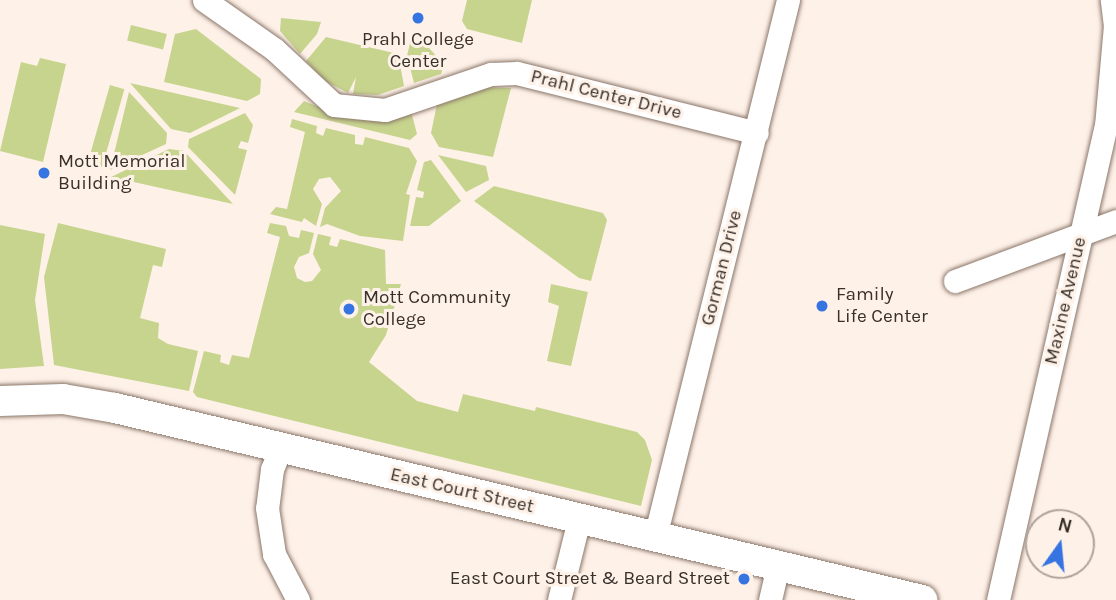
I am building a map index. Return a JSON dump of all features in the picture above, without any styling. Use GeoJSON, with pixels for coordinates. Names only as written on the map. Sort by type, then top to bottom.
{"type":"FeatureCollection","features":[{"type":"Feature","properties":{"kind":"main road","name":"East Court Street"},"geometry":{"type":"LineString","coordinates":[[2,402],[90,402],[922,600]]}},
{"type":"Feature","properties":{"kind":"street","name":"Prahl Center Drive"},"geometry":{"type":"LineString","coordinates":[[204,0],[274,48],[334,105],[385,110],[491,74],[517,73],[757,133]]}},
{"type":"Feature","properties":{"kind":"street","name":"Gorman Drive"},"geometry":{"type":"LineString","coordinates":[[655,537],[788,0]]}},
{"type":"Feature","properties":{"kind":"street","name":"Maxine Avenue"},"geometry":{"type":"LineString","coordinates":[[998,600],[1106,126],[1112,0]]}},
{"type":"Feature","properties":{"kind":"street"},"geometry":{"type":"LineString","coordinates":[[955,281],[1116,221]]}},
{"type":"Feature","properties":{"kind":"street"},"geometry":{"type":"LineString","coordinates":[[281,447],[272,469],[267,508],[274,554],[298,600]]}},
{"type":"Feature","properties":{"kind":"street"},"geometry":{"type":"LineString","coordinates":[[559,600],[579,519]]}},
{"type":"Feature","properties":{"kind":"street"},"geometry":{"type":"LineString","coordinates":[[770,600],[778,566]]}},
{"type":"Feature","properties":{"kind":"green space"},"geometry":{"type":"Polygon","coordinates":[[[467,0],[532,0],[522,43],[467,29],[462,21],[467,0]]]}},
{"type":"Feature","properties":{"kind":"green space"},"geometry":{"type":"Polygon","coordinates":[[[281,18],[321,22],[317,34],[300,54],[280,31],[281,18]]]}},
{"type":"Feature","properties":{"kind":"green space"},"geometry":{"type":"Polygon","coordinates":[[[131,25],[167,34],[163,49],[127,41],[131,25]]]}},
{"type":"Feature","properties":{"kind":"green space"},"geometry":{"type":"Polygon","coordinates":[[[196,29],[261,79],[260,94],[247,101],[164,82],[175,34],[196,29]]]}},
{"type":"Feature","properties":{"kind":"green space"},"geometry":{"type":"Polygon","coordinates":[[[326,37],[398,54],[404,86],[378,95],[353,94],[356,77],[348,93],[325,81],[306,61],[326,37]]]}},
{"type":"Feature","properties":{"kind":"green space"},"geometry":{"type":"Polygon","coordinates":[[[410,43],[428,47],[444,64],[441,74],[414,83],[407,56],[410,43]]]}},
{"type":"Feature","properties":{"kind":"green space"},"geometry":{"type":"Polygon","coordinates":[[[40,58],[66,64],[43,162],[0,151],[21,62],[37,66],[40,58]]]}},
{"type":"Feature","properties":{"kind":"green space"},"geometry":{"type":"Polygon","coordinates":[[[130,83],[240,108],[190,133],[171,129],[130,83]]]}},
{"type":"Feature","properties":{"kind":"green space"},"geometry":{"type":"Polygon","coordinates":[[[110,85],[124,89],[102,167],[88,163],[110,85]]]}},
{"type":"Feature","properties":{"kind":"green space"},"geometry":{"type":"Polygon","coordinates":[[[482,87],[511,88],[493,157],[439,147],[431,133],[438,99],[482,87]]]}},
{"type":"Feature","properties":{"kind":"green space"},"geometry":{"type":"Polygon","coordinates":[[[129,92],[167,133],[166,144],[110,170],[129,92]]]}},
{"type":"Feature","properties":{"kind":"green space"},"geometry":{"type":"Polygon","coordinates":[[[304,101],[319,107],[411,111],[417,134],[410,140],[294,112],[304,101]]]}},
{"type":"Feature","properties":{"kind":"green space"},"geometry":{"type":"Polygon","coordinates":[[[245,113],[253,125],[248,143],[241,141],[238,148],[247,150],[235,195],[188,147],[189,139],[245,113]]]}},
{"type":"Feature","properties":{"kind":"green space"},"geometry":{"type":"Polygon","coordinates":[[[292,119],[317,126],[316,133],[323,136],[326,128],[355,135],[355,144],[363,145],[365,137],[409,148],[417,161],[406,194],[410,195],[403,241],[360,236],[327,224],[320,227],[325,208],[341,191],[330,177],[319,179],[313,189],[322,204],[316,226],[304,218],[302,222],[270,214],[276,207],[287,209],[305,132],[290,127],[292,119]]]}},
{"type":"Feature","properties":{"kind":"green space"},"geometry":{"type":"Polygon","coordinates":[[[169,149],[184,151],[233,204],[111,177],[169,149]]]}},
{"type":"Feature","properties":{"kind":"green space"},"geometry":{"type":"Polygon","coordinates":[[[438,155],[486,166],[489,180],[466,192],[438,155]]]}},
{"type":"Feature","properties":{"kind":"green space"},"geometry":{"type":"Polygon","coordinates":[[[431,160],[461,201],[429,226],[410,226],[416,197],[423,198],[424,192],[417,190],[424,162],[431,160]]]}},
{"type":"Feature","properties":{"kind":"green space"},"geometry":{"type":"Polygon","coordinates":[[[494,186],[603,213],[607,220],[591,281],[579,278],[474,201],[494,186]]]}},
{"type":"Feature","properties":{"kind":"green space"},"geometry":{"type":"Polygon","coordinates":[[[58,223],[166,249],[162,267],[153,265],[140,318],[159,323],[158,338],[168,344],[198,351],[189,391],[54,365],[44,277],[58,223]]]}},
{"type":"Feature","properties":{"kind":"green space"},"geometry":{"type":"Polygon","coordinates":[[[270,223],[286,226],[289,236],[299,238],[301,230],[314,233],[309,253],[299,257],[294,267],[297,278],[305,282],[312,281],[321,270],[313,254],[318,234],[331,237],[329,245],[337,247],[340,239],[385,250],[386,284],[401,284],[386,335],[369,362],[417,401],[458,412],[463,394],[535,411],[536,407],[637,432],[645,440],[652,460],[641,506],[197,397],[193,392],[204,351],[221,355],[220,362],[229,365],[232,355],[249,358],[280,237],[267,233],[270,223]]]}},
{"type":"Feature","properties":{"kind":"green space"},"geometry":{"type":"Polygon","coordinates":[[[0,225],[45,234],[35,300],[44,366],[0,369],[0,225]]]}},
{"type":"Feature","properties":{"kind":"green space"},"geometry":{"type":"Polygon","coordinates":[[[551,284],[588,292],[571,366],[547,361],[559,306],[548,302],[551,284]]]}},
{"type":"Feature","properties":{"kind":"place","name":"Prahl College Center"},"geometry":{"type":"Point","coordinates":[418,18]}},
{"type":"Feature","properties":{"kind":"place","name":"Mott Memorial Building"},"geometry":{"type":"Point","coordinates":[44,173]}},
{"type":"Feature","properties":{"kind":"place","name":"Family Life Center"},"geometry":{"type":"Point","coordinates":[822,306]}},
{"type":"Feature","properties":{"kind":"place","name":"Mott Community College"},"geometry":{"type":"Point","coordinates":[349,309]}},
{"type":"Feature","properties":{"kind":"place","name":"East Court Street & Beard Street"},"geometry":{"type":"Point","coordinates":[744,579]}}]}
